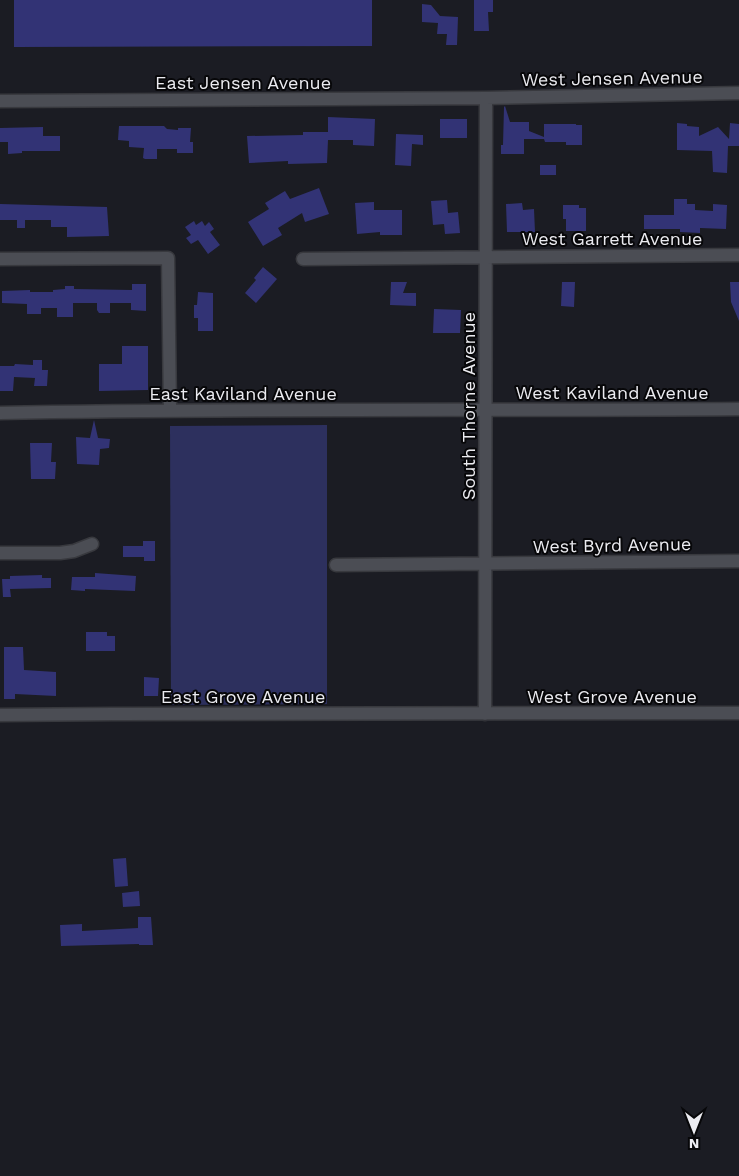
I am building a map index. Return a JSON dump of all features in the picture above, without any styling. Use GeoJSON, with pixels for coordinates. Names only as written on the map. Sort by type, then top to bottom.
{"type":"FeatureCollection","features":[{"type":"Feature","properties":{"kind":"street","name":"West Jensen Avenue"},"geometry":{"type":"LineString","coordinates":[[486,98],[739,94]]}},
{"type":"Feature","properties":{"kind":"street","name":"East Jensen Avenue"},"geometry":{"type":"LineString","coordinates":[[0,101],[486,98]]}},
{"type":"Feature","properties":{"kind":"street","name":"South Thorne Avenue"},"geometry":{"type":"LineString","coordinates":[[485,714],[486,98]]}},
{"type":"Feature","properties":{"kind":"street","name":"West Garrett Avenue"},"geometry":{"type":"LineString","coordinates":[[303,259],[739,255]]}},
{"type":"Feature","properties":{"kind":"street"},"geometry":{"type":"LineString","coordinates":[[0,259],[168,258],[170,410]]}},
{"type":"Feature","properties":{"kind":"street","name":"West Kaviland Avenue"},"geometry":{"type":"LineString","coordinates":[[486,411],[739,409]]}},
{"type":"Feature","properties":{"kind":"street","name":"East Kaviland Avenue"},"geometry":{"type":"LineString","coordinates":[[0,413],[170,410],[486,411]]}},
{"type":"Feature","properties":{"kind":"street"},"geometry":{"type":"LineString","coordinates":[[0,553],[60,553],[74,551],[92,544]]}},
{"type":"Feature","properties":{"kind":"street","name":"West Byrd Avenue"},"geometry":{"type":"LineString","coordinates":[[336,565],[739,561]]}},
{"type":"Feature","properties":{"kind":"street","name":"West Grove Avenue"},"geometry":{"type":"LineString","coordinates":[[485,714],[739,713]]}},
{"type":"Feature","properties":{"kind":"street","name":"East Grove Avenue"},"geometry":{"type":"LineString","coordinates":[[0,716],[112,714],[485,714]]}},
{"type":"Feature","properties":{"kind":"shaded area"},"geometry":{"type":"Polygon","coordinates":[[[327,425],[327,704],[171,705],[170,426],[327,425]]]}},
{"type":"Feature","properties":{"kind":"building"},"geometry":{"type":"Polygon","coordinates":[[[14,0],[372,0],[372,46],[14,47],[14,0]]]}},
{"type":"Feature","properties":{"kind":"building"},"geometry":{"type":"Polygon","coordinates":[[[474,0],[493,0],[493,12],[488,12],[489,31],[474,31],[474,0]]]}},
{"type":"Feature","properties":{"kind":"building"},"geometry":{"type":"Polygon","coordinates":[[[422,4],[431,5],[440,16],[458,17],[457,45],[446,45],[447,34],[437,34],[438,23],[422,22],[422,4]]]}},
{"type":"Feature","properties":{"kind":"building"},"geometry":{"type":"Polygon","coordinates":[[[505,106],[510,122],[529,122],[529,131],[544,137],[544,124],[582,125],[582,145],[566,145],[566,142],[545,142],[544,139],[524,139],[524,154],[501,154],[505,106]]]}},
{"type":"Feature","properties":{"kind":"building"},"geometry":{"type":"Polygon","coordinates":[[[328,117],[375,119],[374,146],[353,145],[353,140],[328,140],[327,163],[288,164],[288,161],[249,163],[247,136],[303,135],[303,132],[328,132],[328,117]]]}},
{"type":"Feature","properties":{"kind":"building"},"geometry":{"type":"Polygon","coordinates":[[[440,119],[467,119],[467,138],[440,138],[440,119]]]}},
{"type":"Feature","properties":{"kind":"building"},"geometry":{"type":"Polygon","coordinates":[[[677,123],[699,127],[699,136],[718,127],[729,139],[730,123],[739,124],[739,146],[728,146],[727,173],[713,172],[712,151],[677,150],[677,123]]]}},
{"type":"Feature","properties":{"kind":"building"},"geometry":{"type":"Polygon","coordinates":[[[119,126],[164,126],[167,129],[178,130],[178,128],[191,128],[190,142],[193,142],[193,153],[177,153],[177,149],[157,149],[157,159],[145,159],[143,158],[144,148],[129,147],[129,141],[118,140],[119,126]]]}},
{"type":"Feature","properties":{"kind":"building"},"geometry":{"type":"Polygon","coordinates":[[[43,127],[43,136],[60,136],[60,151],[22,151],[22,153],[8,154],[8,142],[0,142],[0,128],[43,127]]]}},
{"type":"Feature","properties":{"kind":"building"},"geometry":{"type":"Polygon","coordinates":[[[396,134],[423,135],[423,145],[412,144],[411,166],[395,165],[396,134]]]}},
{"type":"Feature","properties":{"kind":"building"},"geometry":{"type":"Polygon","coordinates":[[[540,165],[556,165],[556,175],[540,175],[540,165]]]}},
{"type":"Feature","properties":{"kind":"building"},"geometry":{"type":"Polygon","coordinates":[[[319,188],[329,214],[305,222],[302,213],[278,228],[282,235],[263,246],[248,222],[269,209],[265,203],[285,191],[290,199],[319,188]]]}},
{"type":"Feature","properties":{"kind":"building"},"geometry":{"type":"Polygon","coordinates":[[[674,199],[687,199],[687,204],[695,204],[695,210],[713,211],[713,204],[727,205],[726,229],[700,228],[700,233],[680,232],[680,229],[644,229],[644,215],[674,215],[674,199]]]}},
{"type":"Feature","properties":{"kind":"building"},"geometry":{"type":"Polygon","coordinates":[[[447,200],[448,213],[458,212],[460,233],[445,234],[444,224],[433,225],[431,201],[447,200]]]}},
{"type":"Feature","properties":{"kind":"building"},"geometry":{"type":"Polygon","coordinates":[[[374,202],[374,210],[402,210],[402,235],[380,235],[380,232],[357,234],[355,203],[374,202]]]}},
{"type":"Feature","properties":{"kind":"building"},"geometry":{"type":"Polygon","coordinates":[[[522,203],[523,210],[534,209],[535,232],[507,232],[506,204],[522,203]]]}},
{"type":"Feature","properties":{"kind":"building"},"geometry":{"type":"Polygon","coordinates":[[[0,204],[107,207],[109,236],[67,237],[67,227],[51,227],[51,220],[25,220],[25,228],[17,228],[17,220],[0,220],[0,204]]]}},
{"type":"Feature","properties":{"kind":"building"},"geometry":{"type":"Polygon","coordinates":[[[563,205],[579,205],[579,208],[586,208],[586,231],[566,231],[566,219],[563,219],[563,205]]]}},
{"type":"Feature","properties":{"kind":"building"},"geometry":{"type":"Polygon","coordinates":[[[194,221],[196,225],[202,221],[205,226],[209,222],[214,229],[210,232],[220,245],[208,254],[198,240],[191,244],[186,238],[191,235],[185,227],[194,221]]]}},
{"type":"Feature","properties":{"kind":"building"},"geometry":{"type":"Polygon","coordinates":[[[263,267],[277,279],[256,303],[245,293],[256,280],[254,278],[263,267]]]}},
{"type":"Feature","properties":{"kind":"building"},"geometry":{"type":"Polygon","coordinates":[[[391,282],[407,282],[403,293],[416,293],[416,306],[390,305],[391,282]]]}},
{"type":"Feature","properties":{"kind":"building"},"geometry":{"type":"Polygon","coordinates":[[[562,282],[575,282],[574,307],[561,306],[562,282]]]}},
{"type":"Feature","properties":{"kind":"building"},"geometry":{"type":"Polygon","coordinates":[[[730,282],[739,282],[739,321],[731,302],[730,282]]]}},
{"type":"Feature","properties":{"kind":"building"},"geometry":{"type":"Polygon","coordinates":[[[132,284],[146,284],[146,311],[131,310],[131,303],[110,303],[110,313],[99,313],[97,303],[73,303],[73,317],[57,317],[57,308],[41,308],[41,314],[27,314],[27,304],[2,303],[2,291],[30,290],[30,292],[53,292],[53,290],[65,289],[65,286],[74,286],[74,289],[132,290],[132,284]]]}},
{"type":"Feature","properties":{"kind":"building"},"geometry":{"type":"Polygon","coordinates":[[[198,292],[213,293],[213,331],[198,331],[198,318],[194,318],[194,305],[197,305],[198,292]]]}},
{"type":"Feature","properties":{"kind":"building"},"geometry":{"type":"Polygon","coordinates":[[[434,309],[461,310],[460,333],[433,333],[434,309]]]}},
{"type":"Feature","properties":{"kind":"building"},"geometry":{"type":"Polygon","coordinates":[[[122,346],[148,346],[148,390],[99,391],[99,364],[122,364],[122,346]]]}},
{"type":"Feature","properties":{"kind":"building"},"geometry":{"type":"Polygon","coordinates":[[[33,360],[42,360],[42,370],[48,370],[47,386],[34,386],[35,378],[14,377],[13,391],[0,391],[0,366],[14,366],[15,364],[33,365],[33,360]]]}},
{"type":"Feature","properties":{"kind":"building"},"geometry":{"type":"Polygon","coordinates":[[[94,420],[98,438],[110,439],[109,448],[100,449],[99,465],[77,464],[76,437],[90,438],[94,420]]]}},
{"type":"Feature","properties":{"kind":"building"},"geometry":{"type":"Polygon","coordinates":[[[30,443],[52,443],[51,462],[56,462],[55,479],[31,479],[30,443]]]}},
{"type":"Feature","properties":{"kind":"building"},"geometry":{"type":"Polygon","coordinates":[[[143,541],[155,541],[155,561],[144,561],[144,557],[123,557],[123,546],[143,546],[143,541]]]}},
{"type":"Feature","properties":{"kind":"building"},"geometry":{"type":"Polygon","coordinates":[[[95,573],[136,576],[135,591],[71,590],[72,577],[95,577],[95,573]]]}},
{"type":"Feature","properties":{"kind":"building"},"geometry":{"type":"Polygon","coordinates":[[[42,575],[42,578],[51,578],[51,588],[10,589],[11,597],[3,597],[2,579],[10,579],[10,576],[42,575]]]}},
{"type":"Feature","properties":{"kind":"building"},"geometry":{"type":"Polygon","coordinates":[[[86,632],[107,632],[107,636],[115,636],[115,651],[86,651],[86,632]]]}},
{"type":"Feature","properties":{"kind":"building"},"geometry":{"type":"Polygon","coordinates":[[[4,647],[23,647],[24,670],[56,672],[56,696],[15,694],[15,699],[4,699],[4,647]]]}},
{"type":"Feature","properties":{"kind":"building"},"geometry":{"type":"Polygon","coordinates":[[[144,677],[159,678],[158,696],[144,696],[144,677]]]}},
{"type":"Feature","properties":{"kind":"building"},"geometry":{"type":"Polygon","coordinates":[[[126,858],[128,886],[115,887],[113,859],[126,858]]]}},
{"type":"Feature","properties":{"kind":"building"},"geometry":{"type":"Polygon","coordinates":[[[139,891],[140,906],[123,907],[122,893],[139,891]]]}},
{"type":"Feature","properties":{"kind":"building"},"geometry":{"type":"Polygon","coordinates":[[[138,917],[151,917],[153,945],[61,946],[60,925],[82,924],[82,931],[138,928],[138,917]]]}}]}
